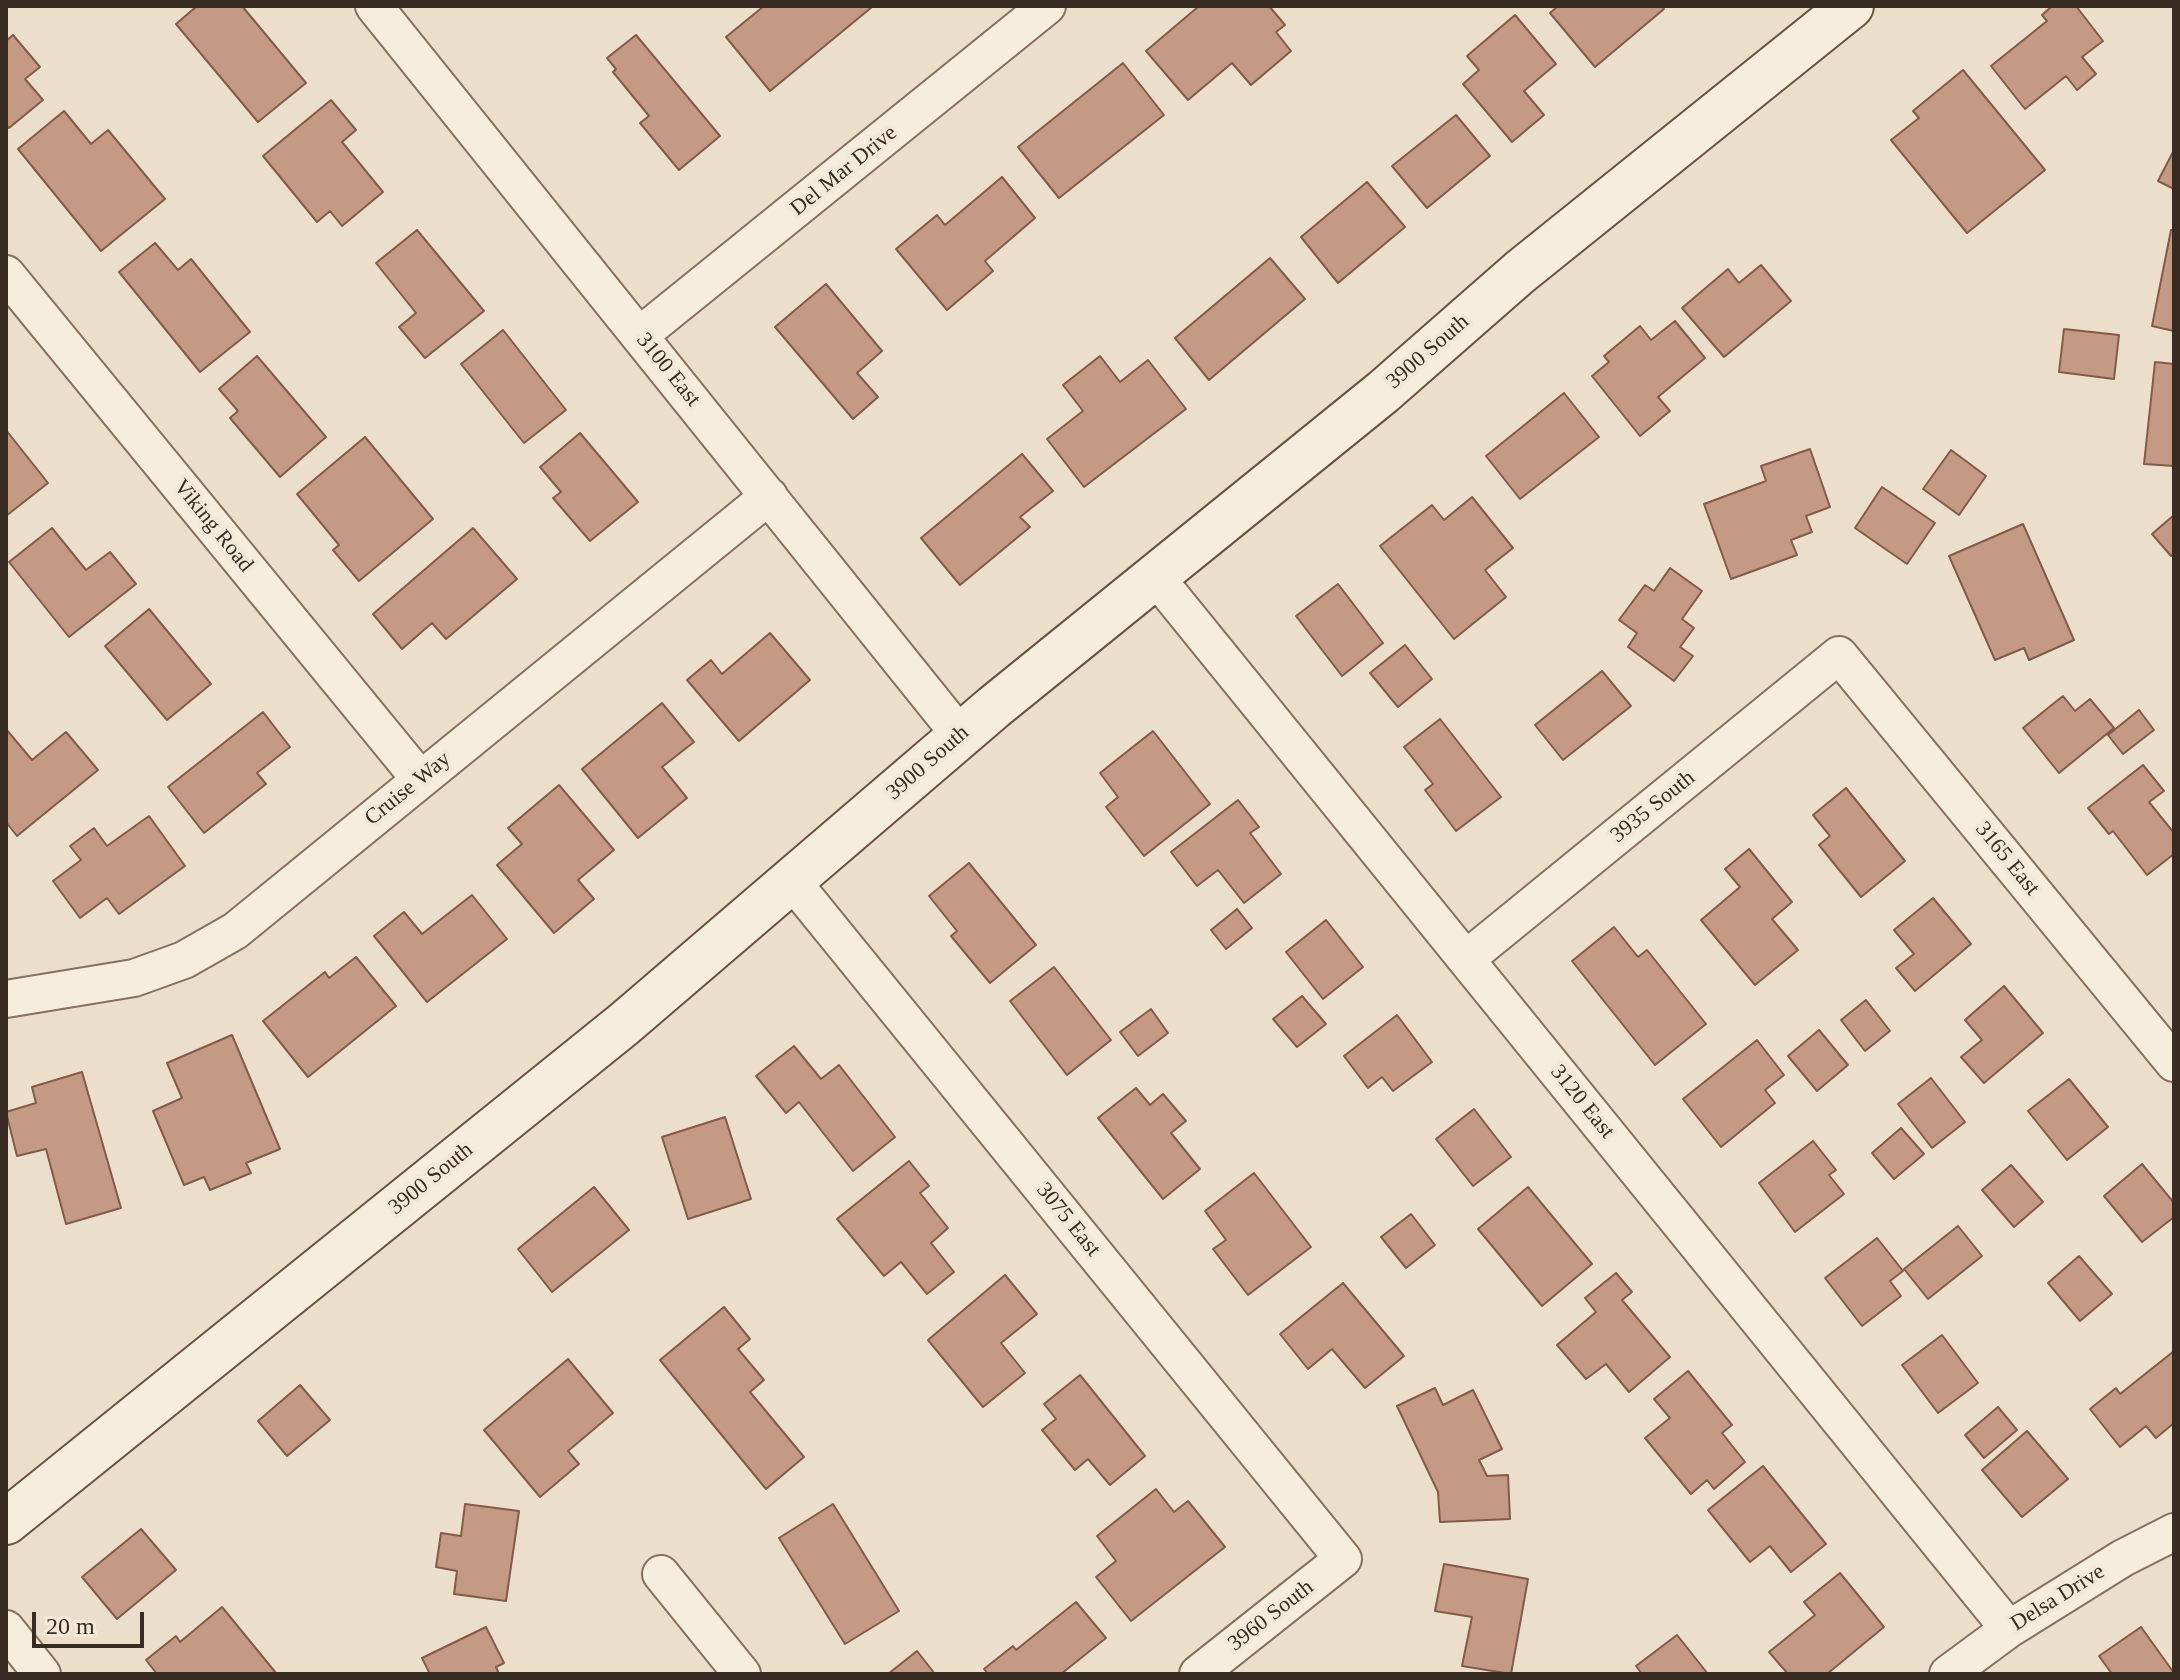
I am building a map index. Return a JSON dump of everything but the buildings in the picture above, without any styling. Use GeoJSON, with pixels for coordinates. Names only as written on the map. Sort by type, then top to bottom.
{"type":"FeatureCollection","features":[{"type":"Feature","properties":{"kind":"main road","name":"3900 South"},"geometry":{"type":"LineString","coordinates":[[6,1522],[624,1024],[960,735],[1383,392],[1520,272],[1851,6]]}},
{"type":"Feature","properties":{"kind":"street","name":"3100 East"},"geometry":{"type":"LineString","coordinates":[[374,6],[960,735]]}},
{"type":"Feature","properties":{"kind":"street","name":"Del Mar Drive"},"geometry":{"type":"LineString","coordinates":[[640,335],[1047,6]]}},
{"type":"Feature","properties":{"kind":"street","name":"Viking Road"},"geometry":{"type":"LineString","coordinates":[[6,274],[420,779]]}},
{"type":"Feature","properties":{"kind":"street","name":"Cruise Way"},"geometry":{"type":"LineString","coordinates":[[6,999],[134,978],[184,960],[235,931],[769,496]]}},
{"type":"Feature","properties":{"kind":"street","name":"3120 East"},"geometry":{"type":"LineString","coordinates":[[1155,576],[2009,1629]]}},
{"type":"Feature","properties":{"kind":"street","name":"3935 South"},"geometry":{"type":"LineString","coordinates":[[1466,959],[1839,655]]}},
{"type":"Feature","properties":{"kind":"street","name":"3165 East"},"geometry":{"type":"LineString","coordinates":[[1839,655],[2174,1063]]}},
{"type":"Feature","properties":{"kind":"street","name":"3075 East"},"geometry":{"type":"LineString","coordinates":[[792,881],[1343,1559]]}},
{"type":"Feature","properties":{"kind":"street","name":"Delsa Drive"},"geometry":{"type":"LineString","coordinates":[[1948,1674],[2009,1629],[2123,1558],[2174,1532]]}},
{"type":"Feature","properties":{"kind":"street","name":"3960 South"},"geometry":{"type":"LineString","coordinates":[[1198,1674],[1343,1559]]}},
{"type":"Feature","properties":{"kind":"street"},"geometry":{"type":"LineString","coordinates":[[661,1574],[742,1674]]}},
{"type":"Feature","properties":{"kind":"street"},"geometry":{"type":"LineString","coordinates":[[6,1629],[42,1674]]}}]}
